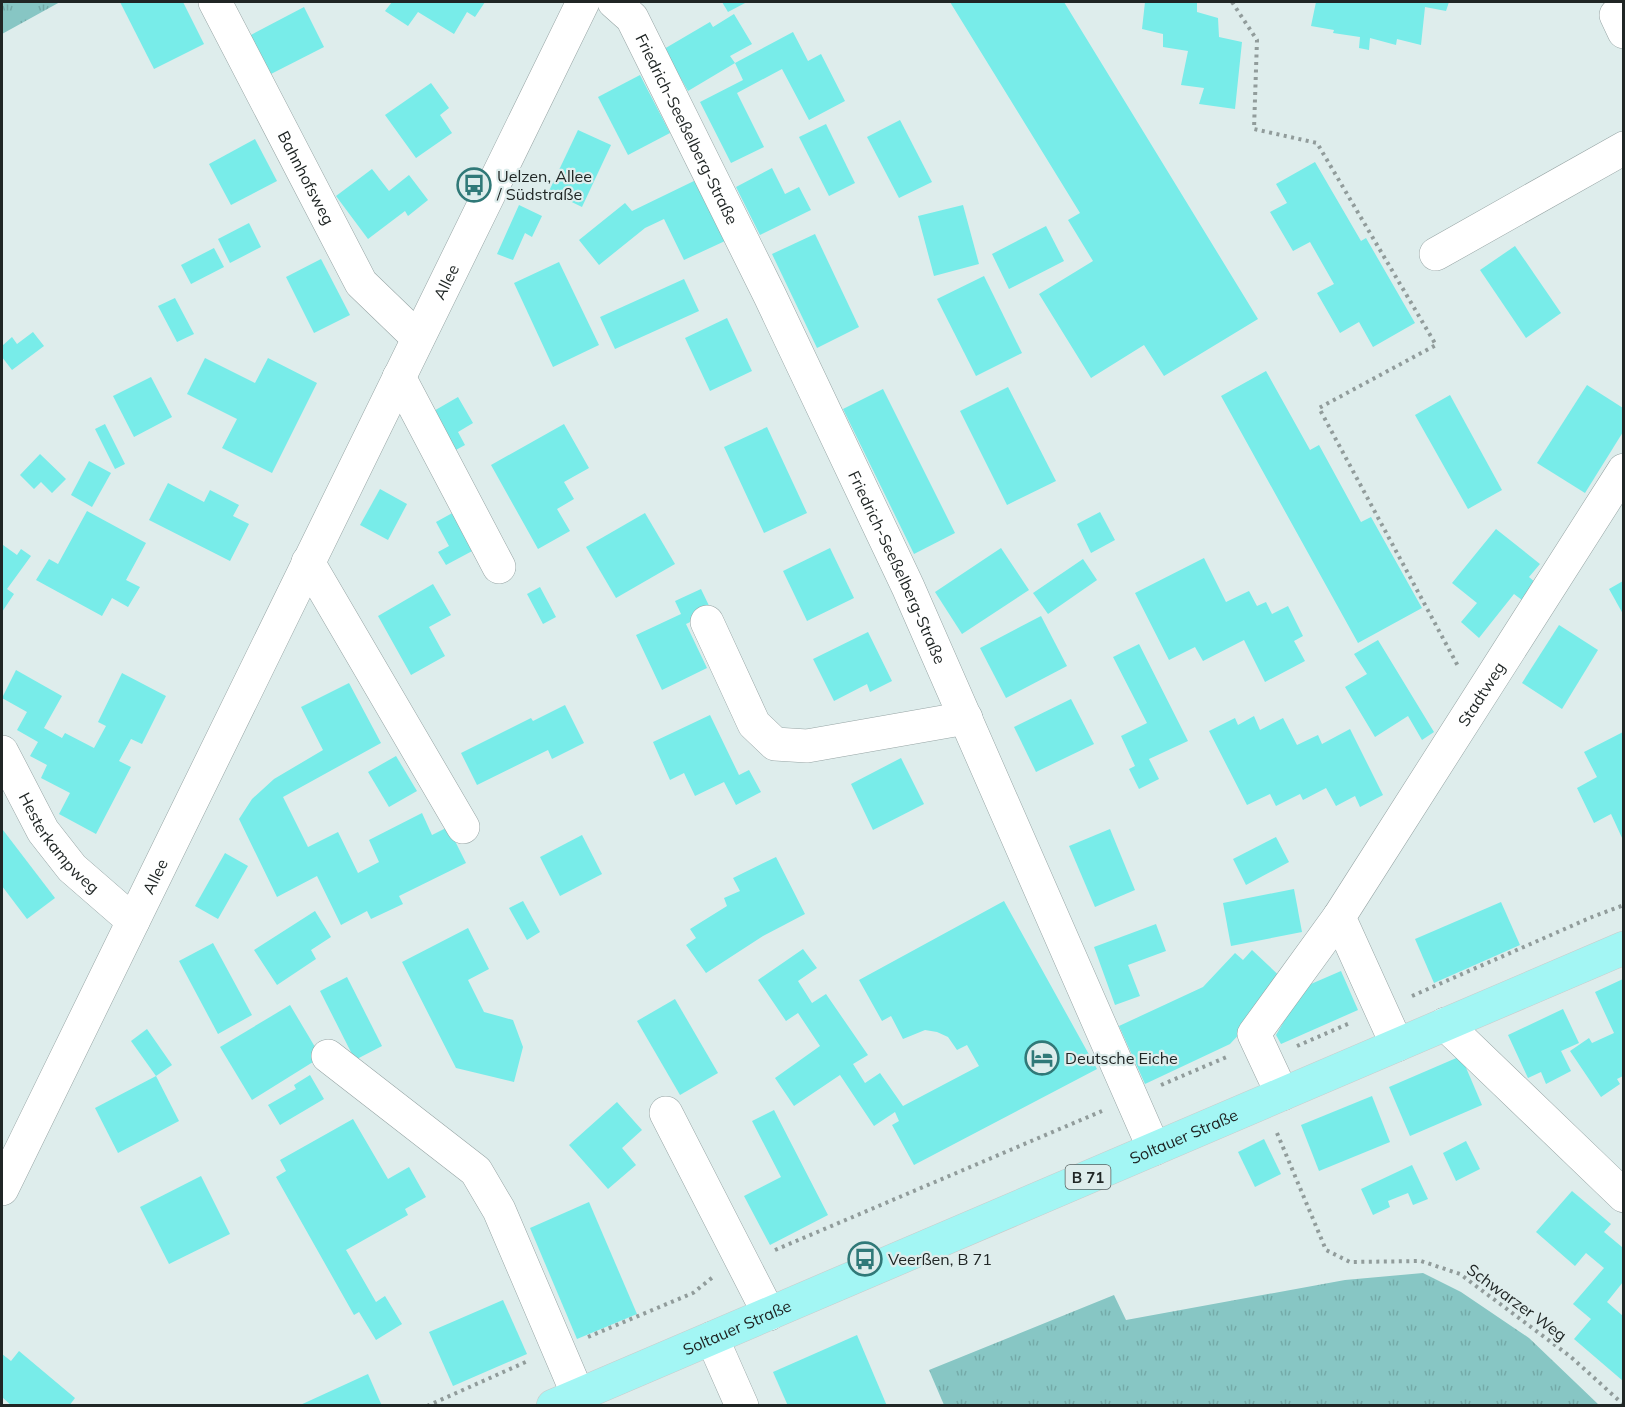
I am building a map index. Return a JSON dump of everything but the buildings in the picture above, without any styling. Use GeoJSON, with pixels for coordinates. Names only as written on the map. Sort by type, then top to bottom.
{"type":"FeatureCollection","features":[{"type":"Feature","properties":{"kind":"main road","name":"Soltauer Straße"},"geometry":{"type":"LineString","coordinates":[[565,1400],[1623,948]]}},
{"type":"Feature","properties":{"kind":"street","name":"Bahnhofsweg"},"geometry":{"type":"LineString","coordinates":[[215,2],[361,283],[418,338]]}},
{"type":"Feature","properties":{"kind":"street","name":"Allee"},"geometry":{"type":"LineString","coordinates":[[2,1189],[583,2]]}},
{"type":"Feature","properties":{"kind":"street","name":"Friedrich-Seeßelberg-Straße"},"geometry":{"type":"LineString","coordinates":[[614,2],[632,18],[770,296],[908,587],[1155,1149]]}},
{"type":"Feature","properties":{"kind":"street"},"geometry":{"type":"LineString","coordinates":[[1436,254],[1623,148]]}},
{"type":"Feature","properties":{"kind":"street"},"geometry":{"type":"LineString","coordinates":[[399,377],[499,567]]}},
{"type":"Feature","properties":{"kind":"street","name":"Stadtweg"},"geometry":{"type":"LineString","coordinates":[[1258,1043],[1254,1034],[1339,917],[1623,470]]}},
{"type":"Feature","properties":{"kind":"street"},"geometry":{"type":"LineString","coordinates":[[308,562],[463,827]]}},
{"type":"Feature","properties":{"kind":"street"},"geometry":{"type":"LineString","coordinates":[[707,622],[754,724],[775,744],[807,746],[966,718]]}},
{"type":"Feature","properties":{"kind":"street","name":"Hesterkampweg"},"geometry":{"type":"LineString","coordinates":[[2,752],[43,831],[72,868],[133,921]]}},
{"type":"Feature","properties":{"kind":"street"},"geometry":{"type":"LineString","coordinates":[[1339,917],[1397,1045]]}},
{"type":"Feature","properties":{"kind":"street"},"geometry":{"type":"LineString","coordinates":[[1445,1024],[1623,1196]]}},
{"type":"Feature","properties":{"kind":"street"},"geometry":{"type":"LineString","coordinates":[[1258,1043],[1273,1098]]}},
{"type":"Feature","properties":{"kind":"street","name":"Soltauer Straße"},"geometry":{"type":"LineString","coordinates":[[328,1056],[476,1171],[499,1210],[558,1348],[565,1400]]}},
{"type":"Feature","properties":{"kind":"street"},"geometry":{"type":"LineString","coordinates":[[666,1113],[769,1314]]}},
{"type":"Feature","properties":{"kind":"street"},"geometry":{"type":"LineString","coordinates":[[712,1338],[742,1406]]}},
{"type":"Feature","properties":{"kind":"path"},"geometry":{"type":"LineString","coordinates":[[1232,2],[1257,40],[1254,129],[1317,143],[1436,345],[1319,408],[1476,700]]}},
{"type":"Feature","properties":{"kind":"path"},"geometry":{"type":"LineString","coordinates":[[427,1406],[558,1348],[693,1293],[711,1278],[743,1264],[1258,1043],[1283,1052],[1623,905]]}},
{"type":"Feature","properties":{"kind":"path","name":"Schwarzer Weg"},"geometry":{"type":"LineString","coordinates":[[1273,1098],[1326,1250],[1350,1263],[1421,1261],[1460,1274],[1571,1357],[1623,1405]]}},
{"type":"Feature","properties":{"kind":"green space"},"geometry":{"type":"Polygon","coordinates":[[[2,2],[60,2],[2,34],[2,2]]]}},
{"type":"Feature","properties":{"kind":"green space"},"geometry":{"type":"Polygon","coordinates":[[[1423,1273],[1461,1292],[1529,1338],[1599,1405],[944,1405],[929,1370],[1114,1295],[1126,1320],[1345,1280],[1423,1273]]]}},
{"type":"Feature","properties":{"kind":"place","name":"Uelzen, Allee / Südstraße"},"geometry":{"type":"Point","coordinates":[474,185]}},
{"type":"Feature","properties":{"kind":"place","name":"Deutsche Eiche"},"geometry":{"type":"Point","coordinates":[1042,1058]}},
{"type":"Feature","properties":{"kind":"place","name":"Veerßen, B 71"},"geometry":{"type":"Point","coordinates":[865,1259]}}]}
